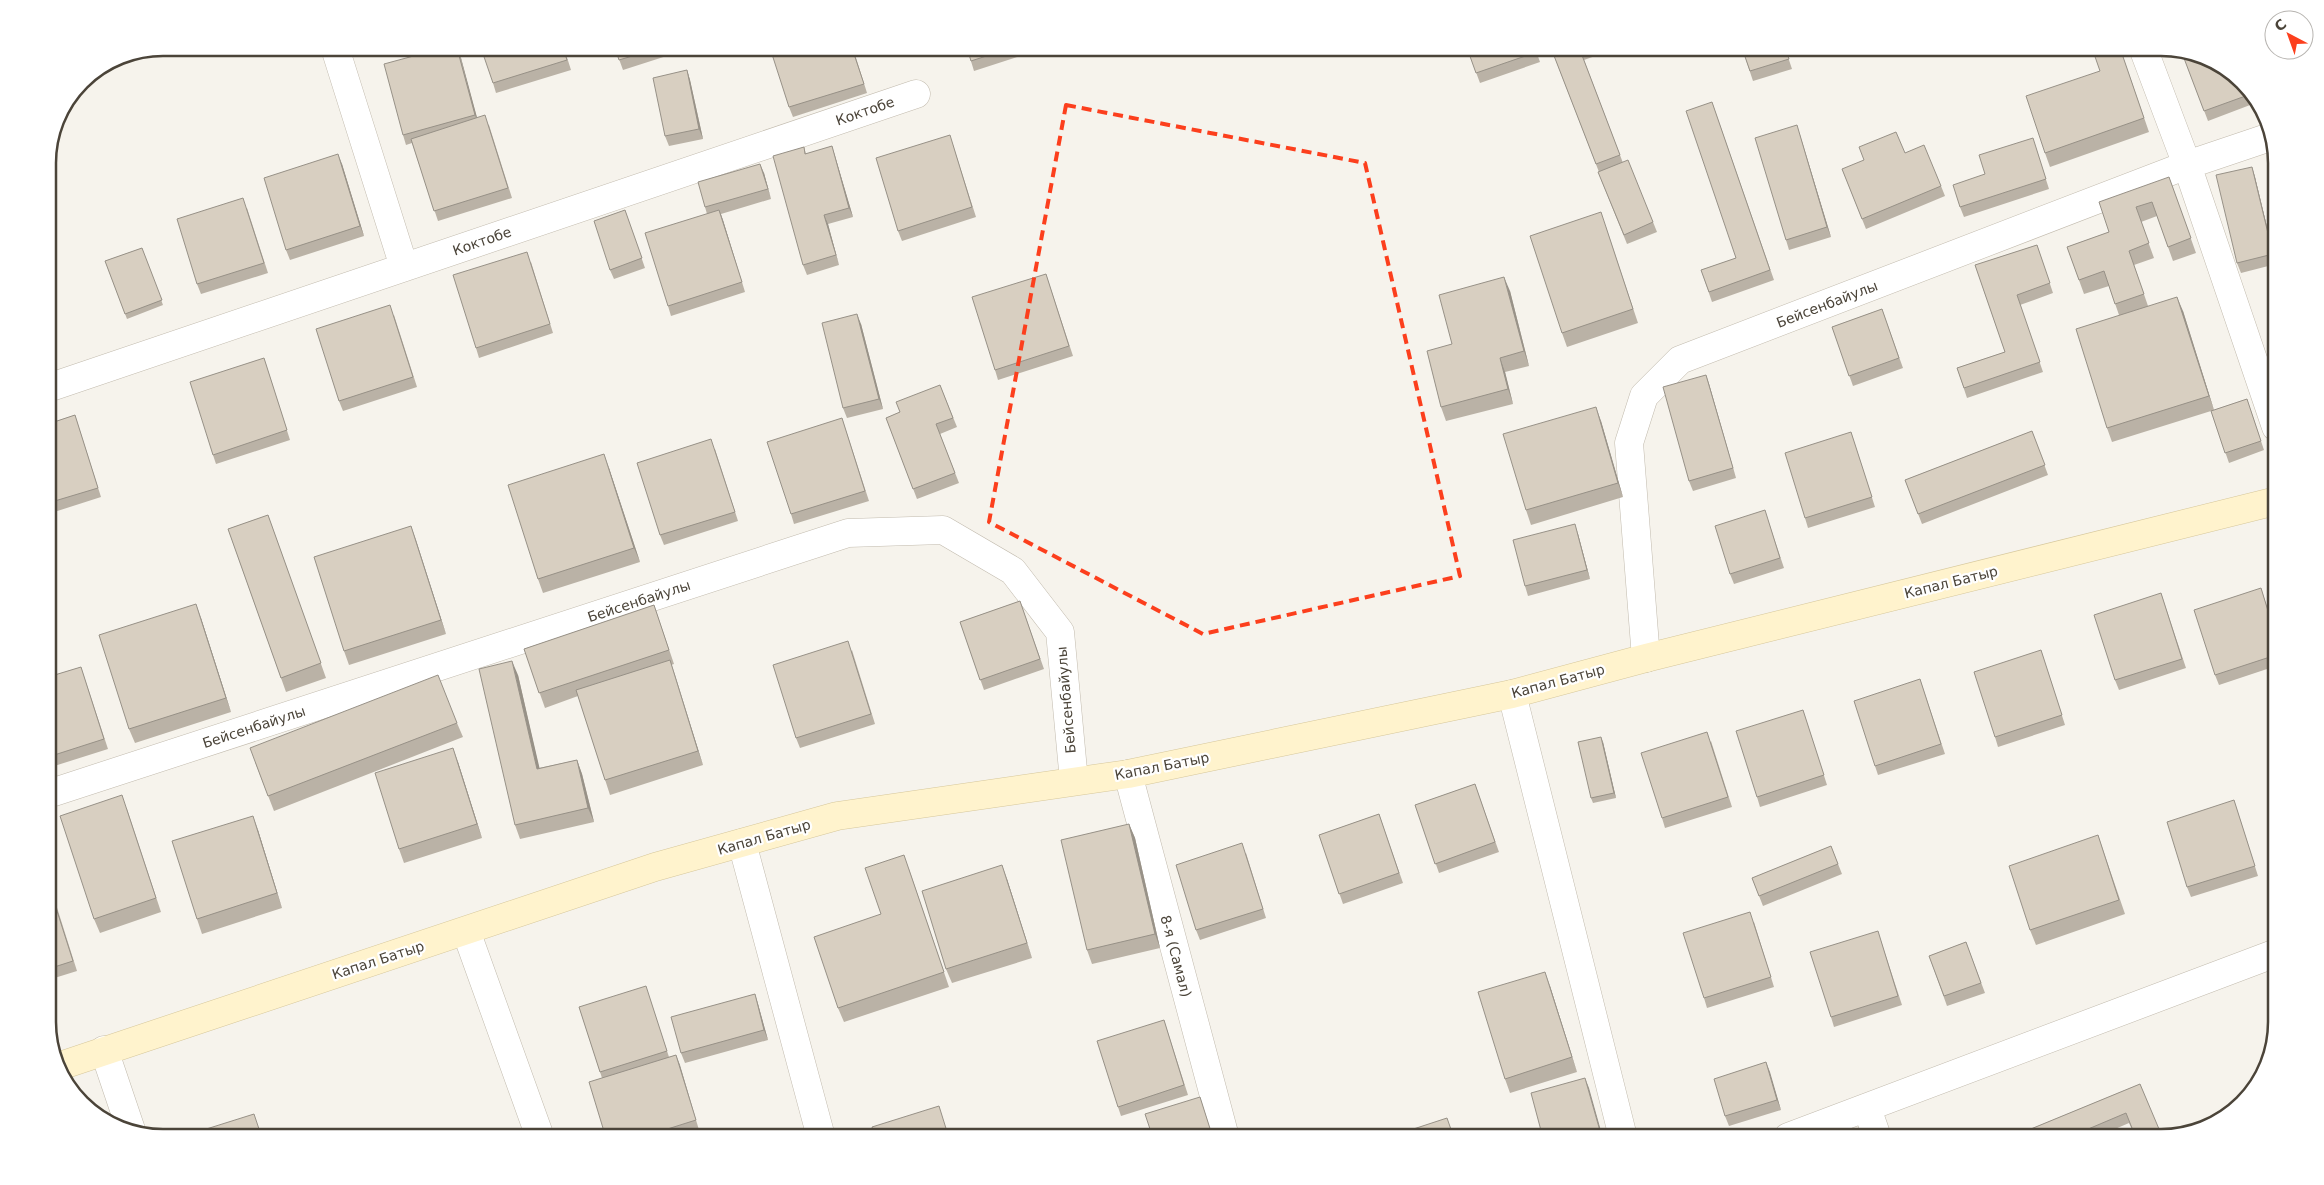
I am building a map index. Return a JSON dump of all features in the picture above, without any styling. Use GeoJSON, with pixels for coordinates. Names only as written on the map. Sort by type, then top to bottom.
{"type":"FeatureCollection","features":[{"type":"Feature","properties":{"kind":"main road","name":"Капал Батыр"},"geometry":{"type":"LineString","coordinates":[[65,1064],[655,867],[837,816],[1128,774],[1512,694],[1646,658],[2268,504]]}},
{"type":"Feature","properties":{"kind":"street"},"geometry":{"type":"LineString","coordinates":[[338,56],[404,267]]}},
{"type":"Feature","properties":{"kind":"street"},"geometry":{"type":"LineString","coordinates":[[2146,56],[2187,165],[2268,403]]}},
{"type":"Feature","properties":{"kind":"street","name":"Коктобе"},"geometry":{"type":"LineString","coordinates":[[56,385],[916,94]]}},
{"type":"Feature","properties":{"kind":"street","name":"Бейсенбайулы"},"geometry":{"type":"LineString","coordinates":[[1646,658],[1629,443],[1644,396],[1680,360],[2187,165],[2265,139]]}},
{"type":"Feature","properties":{"kind":"street","name":"Бейсенбайулы"},"geometry":{"type":"LineString","coordinates":[[56,791],[848,533],[942,530],[1013,571],[1060,632],[1074,781]]}},
{"type":"Feature","properties":{"kind":"street"},"geometry":{"type":"LineString","coordinates":[[1512,694],[1621,1129]]}},
{"type":"Feature","properties":{"kind":"street","name":"8-я (Самал)"},"geometry":{"type":"LineString","coordinates":[[1128,774],[1223,1129]]}},
{"type":"Feature","properties":{"kind":"street"},"geometry":{"type":"LineString","coordinates":[[742,843],[818,1129]]}},
{"type":"Feature","properties":{"kind":"street"},"geometry":{"type":"LineString","coordinates":[[466,931],[537,1129]]}},
{"type":"Feature","properties":{"kind":"street"},"geometry":{"type":"LineString","coordinates":[[1811,1129],[2268,956]]}},
{"type":"Feature","properties":{"kind":"street"},"geometry":{"type":"LineString","coordinates":[[104,1050],[129,1123]]}},
{"type":"Feature","properties":{"kind":"street"},"geometry":{"type":"LineString","coordinates":[[1866,1108],[1874,1129]]}},
{"type":"Feature","properties":{"kind":"highlighted area"},"geometry":{"type":"Polygon","coordinates":[[[1066,105],[1365,163],[1460,576],[1203,634],[989,522],[1066,105]]]}},
{"type":"Feature","properties":{"kind":"building"},"geometry":{"type":"Polygon","coordinates":[[[414,56],[459,56],[475,115],[403,135],[384,64],[414,56]]]}},
{"type":"Feature","properties":{"kind":"building"},"geometry":{"type":"Polygon","coordinates":[[[484,56],[566,56],[567,60],[493,83],[484,56]]]}},
{"type":"Feature","properties":{"kind":"building"},"geometry":{"type":"Polygon","coordinates":[[[618,56],[632,56],[619,60],[618,56]]]}},
{"type":"Feature","properties":{"kind":"building"},"geometry":{"type":"Polygon","coordinates":[[[773,56],[855,56],[864,84],[789,107],[773,56]]]}},
{"type":"Feature","properties":{"kind":"building"},"geometry":{"type":"Polygon","coordinates":[[[969,56],[986,56],[971,61],[969,56]]]}},
{"type":"Feature","properties":{"kind":"building"},"geometry":{"type":"Polygon","coordinates":[[[1470,56],[1525,56],[1476,73],[1470,56]]]}},
{"type":"Feature","properties":{"kind":"building"},"geometry":{"type":"Polygon","coordinates":[[[1554,56],[1582,56],[1620,155],[1596,164],[1554,56]]]}},
{"type":"Feature","properties":{"kind":"building"},"geometry":{"type":"Polygon","coordinates":[[[1745,56],[1788,56],[1789,59],[1750,71],[1745,56]]]}},
{"type":"Feature","properties":{"kind":"building"},"geometry":{"type":"Polygon","coordinates":[[[2095,56],[2123,56],[2144,118],[2045,153],[2026,96],[2100,71],[2095,56]]]}},
{"type":"Feature","properties":{"kind":"building"},"geometry":{"type":"Polygon","coordinates":[[[2184,59],[2208,67],[2220,74],[2244,97],[2204,111],[2184,59]]]}},
{"type":"Feature","properties":{"kind":"building"},"geometry":{"type":"Polygon","coordinates":[[[687,70],[699,129],[665,136],[653,78],[687,70]]]}},
{"type":"Feature","properties":{"kind":"building"},"geometry":{"type":"Polygon","coordinates":[[[1712,102],[1770,270],[1709,292],[1701,270],[1736,258],[1686,111],[1712,102]]]}},
{"type":"Feature","properties":{"kind":"building"},"geometry":{"type":"Polygon","coordinates":[[[485,115],[508,188],[434,211],[411,139],[485,115]]]}},
{"type":"Feature","properties":{"kind":"building"},"geometry":{"type":"Polygon","coordinates":[[[1797,125],[1827,227],[1786,240],[1755,138],[1797,125]]]}},
{"type":"Feature","properties":{"kind":"building"},"geometry":{"type":"Polygon","coordinates":[[[1896,132],[1905,153],[1924,145],[1941,186],[1862,219],[1842,169],[1864,160],[1859,147],[1896,132]]]}},
{"type":"Feature","properties":{"kind":"building"},"geometry":{"type":"Polygon","coordinates":[[[950,135],[972,207],[898,231],[876,158],[950,135]]]}},
{"type":"Feature","properties":{"kind":"building"},"geometry":{"type":"Polygon","coordinates":[[[2033,138],[2046,179],[1960,207],[1953,185],[1985,174],[1979,155],[2033,138]]]}},
{"type":"Feature","properties":{"kind":"building"},"geometry":{"type":"Polygon","coordinates":[[[832,146],[849,208],[824,215],[836,255],[803,265],[773,156],[804,147],[805,154],[832,146]]]}},
{"type":"Feature","properties":{"kind":"building"},"geometry":{"type":"Polygon","coordinates":[[[338,154],[360,226],[286,250],[264,178],[338,154]]]}},
{"type":"Feature","properties":{"kind":"building"},"geometry":{"type":"Polygon","coordinates":[[[1628,160],[1653,222],[1624,235],[1598,172],[1628,160]]]}},
{"type":"Feature","properties":{"kind":"building"},"geometry":{"type":"Polygon","coordinates":[[[760,164],[768,189],[705,207],[698,182],[760,164]]]}},
{"type":"Feature","properties":{"kind":"building"},"geometry":{"type":"Polygon","coordinates":[[[2252,167],[2268,233],[2268,255],[2237,263],[2216,175],[2252,167]]]}},
{"type":"Feature","properties":{"kind":"building"},"geometry":{"type":"Polygon","coordinates":[[[2169,177],[2191,238],[2168,247],[2152,202],[2136,207],[2149,243],[2129,251],[2144,294],[2115,304],[2104,271],[2079,280],[2067,247],[2109,232],[2099,202],[2169,177]]]}},
{"type":"Feature","properties":{"kind":"building"},"geometry":{"type":"Polygon","coordinates":[[[243,198],[264,263],[197,284],[177,219],[243,198]]]}},
{"type":"Feature","properties":{"kind":"building"},"geometry":{"type":"Polygon","coordinates":[[[625,210],[642,258],[610,270],[594,221],[625,210]]]}},
{"type":"Feature","properties":{"kind":"building"},"geometry":{"type":"Polygon","coordinates":[[[719,210],[742,282],[668,306],[645,233],[719,210]]]}},
{"type":"Feature","properties":{"kind":"building"},"geometry":{"type":"Polygon","coordinates":[[[1601,212],[1633,309],[1562,333],[1530,236],[1601,212]]]}},
{"type":"Feature","properties":{"kind":"building"},"geometry":{"type":"Polygon","coordinates":[[[2037,245],[2050,283],[2017,295],[2040,362],[1964,388],[1957,368],[2005,352],[1975,265],[2037,245]]]}},
{"type":"Feature","properties":{"kind":"building"},"geometry":{"type":"Polygon","coordinates":[[[142,248],[162,300],[125,314],[105,261],[142,248]]]}},
{"type":"Feature","properties":{"kind":"building"},"geometry":{"type":"Polygon","coordinates":[[[527,252],[550,324],[476,348],[453,275],[527,252]]]}},
{"type":"Feature","properties":{"kind":"building"},"geometry":{"type":"Polygon","coordinates":[[[1046,274],[1069,346],[995,370],[972,297],[1046,274]]]}},
{"type":"Feature","properties":{"kind":"building"},"geometry":{"type":"Polygon","coordinates":[[[1504,277],[1524,351],[1500,358],[1508,389],[1441,407],[1427,351],[1452,344],[1439,295],[1504,277]]]}},
{"type":"Feature","properties":{"kind":"building"},"geometry":{"type":"Polygon","coordinates":[[[2177,297],[2209,396],[2107,428],[2076,329],[2177,297]]]}},
{"type":"Feature","properties":{"kind":"building"},"geometry":{"type":"Polygon","coordinates":[[[390,305],[413,377],[339,401],[316,329],[390,305]]]}},
{"type":"Feature","properties":{"kind":"building"},"geometry":{"type":"Polygon","coordinates":[[[1882,309],[1899,358],[1849,376],[1832,327],[1882,309]]]}},
{"type":"Feature","properties":{"kind":"building"},"geometry":{"type":"Polygon","coordinates":[[[857,314],[879,399],[843,408],[822,323],[857,314]]]}},
{"type":"Feature","properties":{"kind":"building"},"geometry":{"type":"Polygon","coordinates":[[[264,358],[287,430],[213,455],[190,382],[264,358]]]}},
{"type":"Feature","properties":{"kind":"building"},"geometry":{"type":"Polygon","coordinates":[[[1706,375],[1733,468],[1689,481],[1663,387],[1706,375]]]}},
{"type":"Feature","properties":{"kind":"building"},"geometry":{"type":"Polygon","coordinates":[[[940,385],[953,418],[936,424],[955,473],[913,489],[886,418],[900,412],[896,402],[940,385]]]}},
{"type":"Feature","properties":{"kind":"building"},"geometry":{"type":"Polygon","coordinates":[[[2247,399],[2261,441],[2225,453],[2211,411],[2247,399]]]}},
{"type":"Feature","properties":{"kind":"building"},"geometry":{"type":"Polygon","coordinates":[[[1596,407],[1618,483],[1526,510],[1503,434],[1596,407]]]}},
{"type":"Feature","properties":{"kind":"building"},"geometry":{"type":"Polygon","coordinates":[[[75,415],[98,488],[56,501],[56,421],[75,415]]]}},
{"type":"Feature","properties":{"kind":"building"},"geometry":{"type":"Polygon","coordinates":[[[842,418],[865,491],[791,514],[767,442],[842,418]]]}},
{"type":"Feature","properties":{"kind":"building"},"geometry":{"type":"Polygon","coordinates":[[[2032,431],[2045,465],[1918,514],[1905,480],[2032,431]]]}},
{"type":"Feature","properties":{"kind":"building"},"geometry":{"type":"Polygon","coordinates":[[[1851,432],[1872,497],[1805,518],[1785,453],[1851,432]]]}},
{"type":"Feature","properties":{"kind":"building"},"geometry":{"type":"Polygon","coordinates":[[[711,439],[735,512],[660,535],[637,463],[711,439]]]}},
{"type":"Feature","properties":{"kind":"building"},"geometry":{"type":"Polygon","coordinates":[[[604,454],[634,548],[538,579],[508,485],[604,454]]]}},
{"type":"Feature","properties":{"kind":"building"},"geometry":{"type":"Polygon","coordinates":[[[1765,510],[1780,558],[1730,574],[1715,526],[1765,510]]]}},
{"type":"Feature","properties":{"kind":"building"},"geometry":{"type":"Polygon","coordinates":[[[268,515],[321,663],[281,678],[228,529],[268,515]]]}},
{"type":"Feature","properties":{"kind":"building"},"geometry":{"type":"Polygon","coordinates":[[[1575,524],[1587,570],[1525,586],[1513,540],[1575,524]]]}},
{"type":"Feature","properties":{"kind":"building"},"geometry":{"type":"Polygon","coordinates":[[[411,526],[441,620],[344,651],[314,557],[411,526]]]}},
{"type":"Feature","properties":{"kind":"building"},"geometry":{"type":"Polygon","coordinates":[[[2261,588],[2268,611],[2268,658],[2215,675],[2194,610],[2261,588]]]}},
{"type":"Feature","properties":{"kind":"building"},"geometry":{"type":"Polygon","coordinates":[[[2161,593],[2182,659],[2115,680],[2094,615],[2161,593]]]}},
{"type":"Feature","properties":{"kind":"building"},"geometry":{"type":"Polygon","coordinates":[[[1020,601],[1040,659],[980,680],[960,622],[1020,601]]]}},
{"type":"Feature","properties":{"kind":"building"},"geometry":{"type":"Polygon","coordinates":[[[196,604],[226,698],[129,729],[99,635],[196,604]]]}},
{"type":"Feature","properties":{"kind":"building"},"geometry":{"type":"Polygon","coordinates":[[[654,605],[669,650],[539,693],[524,649],[654,605]]]}},
{"type":"Feature","properties":{"kind":"building"},"geometry":{"type":"Polygon","coordinates":[[[848,641],[871,714],[796,738],[773,665],[848,641]]]}},
{"type":"Feature","properties":{"kind":"building"},"geometry":{"type":"Polygon","coordinates":[[[2041,650],[2062,715],[1995,737],[1974,672],[2041,650]]]}},
{"type":"Feature","properties":{"kind":"building"},"geometry":{"type":"Polygon","coordinates":[[[670,660],[698,751],[605,780],[576,690],[670,660]]]}},
{"type":"Feature","properties":{"kind":"building"},"geometry":{"type":"Polygon","coordinates":[[[512,661],[537,769],[577,760],[588,808],[515,825],[479,669],[512,661]]]}},
{"type":"Feature","properties":{"kind":"building"},"geometry":{"type":"Polygon","coordinates":[[[81,667],[104,739],[56,754],[56,675],[81,667]]]}},
{"type":"Feature","properties":{"kind":"building"},"geometry":{"type":"Polygon","coordinates":[[[438,675],[457,723],[268,796],[250,748],[438,675]]]}},
{"type":"Feature","properties":{"kind":"building"},"geometry":{"type":"Polygon","coordinates":[[[1920,679],[1941,744],[1875,766],[1854,701],[1920,679]]]}},
{"type":"Feature","properties":{"kind":"building"},"geometry":{"type":"Polygon","coordinates":[[[1803,710],[1824,775],[1757,797],[1736,731],[1803,710]]]}},
{"type":"Feature","properties":{"kind":"building"},"geometry":{"type":"Polygon","coordinates":[[[1707,732],[1728,797],[1662,818],[1641,753],[1707,732]]]}},
{"type":"Feature","properties":{"kind":"building"},"geometry":{"type":"Polygon","coordinates":[[[1601,737],[1614,793],[1591,798],[1578,742],[1601,737]]]}},
{"type":"Feature","properties":{"kind":"building"},"geometry":{"type":"Polygon","coordinates":[[[453,748],[477,824],[399,849],[375,773],[453,748]]]}},
{"type":"Feature","properties":{"kind":"building"},"geometry":{"type":"Polygon","coordinates":[[[1475,784],[1495,842],[1435,864],[1415,805],[1475,784]]]}},
{"type":"Feature","properties":{"kind":"building"},"geometry":{"type":"Polygon","coordinates":[[[122,795],[156,898],[94,919],[60,816],[122,795]]]}},
{"type":"Feature","properties":{"kind":"building"},"geometry":{"type":"Polygon","coordinates":[[[2234,800],[2255,866],[2187,887],[2167,822],[2234,800]]]}},
{"type":"Feature","properties":{"kind":"building"},"geometry":{"type":"Polygon","coordinates":[[[1379,814],[1399,873],[1339,894],[1319,835],[1379,814]]]}},
{"type":"Feature","properties":{"kind":"building"},"geometry":{"type":"Polygon","coordinates":[[[253,816],[277,893],[197,919],[172,841],[253,816]]]}},
{"type":"Feature","properties":{"kind":"building"},"geometry":{"type":"Polygon","coordinates":[[[1129,824],[1155,934],[1087,950],[1061,840],[1129,824]]]}},
{"type":"Feature","properties":{"kind":"building"},"geometry":{"type":"Polygon","coordinates":[[[2098,835],[2119,900],[2030,930],[2009,866],[2098,835]]]}},
{"type":"Feature","properties":{"kind":"building"},"geometry":{"type":"Polygon","coordinates":[[[1242,843],[1263,909],[1196,930],[1176,865],[1242,843]]]}},
{"type":"Feature","properties":{"kind":"building"},"geometry":{"type":"Polygon","coordinates":[[[1831,846],[1838,864],[1759,896],[1752,878],[1831,846]]]}},
{"type":"Feature","properties":{"kind":"building"},"geometry":{"type":"Polygon","coordinates":[[[904,855],[944,972],[838,1008],[814,937],[881,914],[865,868],[904,855]]]}},
{"type":"Feature","properties":{"kind":"building"},"geometry":{"type":"Polygon","coordinates":[[[1002,865],[1027,943],[946,969],[922,891],[1002,865]]]}},
{"type":"Feature","properties":{"kind":"building"},"geometry":{"type":"Polygon","coordinates":[[[56,908],[73,961],[56,966],[56,908]]]}},
{"type":"Feature","properties":{"kind":"building"},"geometry":{"type":"Polygon","coordinates":[[[1750,912],[1771,977],[1704,998],[1683,933],[1750,912]]]}},
{"type":"Feature","properties":{"kind":"building"},"geometry":{"type":"Polygon","coordinates":[[[1878,931],[1898,996],[1831,1017],[1810,952],[1878,931]]]}},
{"type":"Feature","properties":{"kind":"building"},"geometry":{"type":"Polygon","coordinates":[[[1966,942],[1981,983],[1944,996],[1929,956],[1966,942]]]}},
{"type":"Feature","properties":{"kind":"building"},"geometry":{"type":"Polygon","coordinates":[[[1545,972],[1572,1057],[1505,1079],[1478,992],[1545,972]]]}},
{"type":"Feature","properties":{"kind":"building"},"geometry":{"type":"Polygon","coordinates":[[[646,986],[667,1051],[600,1072],[579,1007],[646,986]]]}},
{"type":"Feature","properties":{"kind":"building"},"geometry":{"type":"Polygon","coordinates":[[[755,994],[764,1030],[681,1053],[671,1017],[755,994]]]}},
{"type":"Feature","properties":{"kind":"building"},"geometry":{"type":"Polygon","coordinates":[[[1164,1020],[1184,1085],[1118,1107],[1097,1041],[1164,1020]]]}},
{"type":"Feature","properties":{"kind":"building"},"geometry":{"type":"Polygon","coordinates":[[[676,1055],[696,1120],[668,1129],[603,1129],[589,1082],[676,1055]]]}},
{"type":"Feature","properties":{"kind":"building"},"geometry":{"type":"Polygon","coordinates":[[[1766,1062],[1777,1100],[1725,1116],[1714,1079],[1766,1062]]]}},
{"type":"Feature","properties":{"kind":"building"},"geometry":{"type":"Polygon","coordinates":[[[1585,1078],[1599,1129],[1541,1129],[1531,1093],[1585,1078]]]}},
{"type":"Feature","properties":{"kind":"building"},"geometry":{"type":"Polygon","coordinates":[[[2140,1084],[2159,1129],[2132,1129],[2126,1113],[2088,1129],[2031,1129],[2140,1084]]]}},
{"type":"Feature","properties":{"kind":"building"},"geometry":{"type":"Polygon","coordinates":[[[1200,1097],[1210,1129],[1150,1129],[1145,1114],[1200,1097]]]}},
{"type":"Feature","properties":{"kind":"building"},"geometry":{"type":"Polygon","coordinates":[[[939,1106],[946,1129],[873,1129],[872,1127],[939,1106]]]}},
{"type":"Feature","properties":{"kind":"building"},"geometry":{"type":"Polygon","coordinates":[[[254,1114],[259,1129],[206,1129],[254,1114]]]}},
{"type":"Feature","properties":{"kind":"building"},"geometry":{"type":"Polygon","coordinates":[[[1447,1118],[1451,1129],[1413,1129],[1447,1118]]]}}]}
